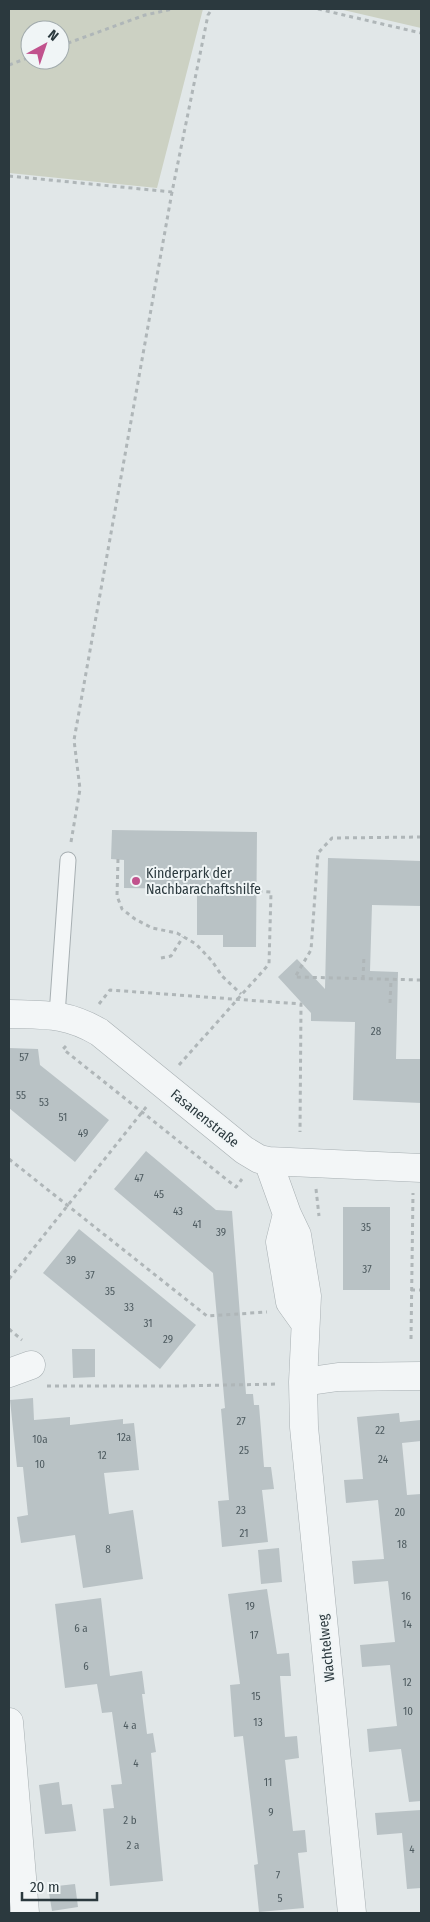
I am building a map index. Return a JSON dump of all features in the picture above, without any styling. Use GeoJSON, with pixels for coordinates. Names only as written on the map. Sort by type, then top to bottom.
{"type":"FeatureCollection","features":[{"type":"Feature","properties":{"kind":"street","name":"Fasanenstraße"},"geometry":{"type":"LineString","coordinates":[[9,1014],[57,1015],[84,1024],[99,1032],[244,1150],[263,1160]]}},
{"type":"Feature","properties":{"kind":"street"},"geometry":{"type":"LineString","coordinates":[[263,1160],[417,1168]]}},
{"type":"Feature","properties":{"kind":"street","name":"Wachtelweg"},"geometry":{"type":"LineString","coordinates":[[263,1160],[297,1235],[307,1296],[303,1382],[304,1427],[352,1913]]}},
{"type":"Feature","properties":{"kind":"street"},"geometry":{"type":"LineString","coordinates":[[303,1382],[338,1377],[417,1376]]}},
{"type":"Feature","properties":{"kind":"street"},"geometry":{"type":"LineString","coordinates":[[9,1722],[25,1913]]}},
{"type":"Feature","properties":{"kind":"lane"},"geometry":{"type":"LineString","coordinates":[[57,1015],[68,860]]}},
{"type":"Feature","properties":{"kind":"path"},"geometry":{"type":"LineString","coordinates":[[70,42],[144,15],[173,9]]}},
{"type":"Feature","properties":{"kind":"path"},"geometry":{"type":"LineString","coordinates":[[68,860],[80,789],[74,740],[172,192],[208,15],[212,9]]}},
{"type":"Feature","properties":{"kind":"path"},"geometry":{"type":"LineString","coordinates":[[318,9],[421,33]]}},
{"type":"Feature","properties":{"kind":"path"},"geometry":{"type":"LineString","coordinates":[[9,176],[172,192]]}},
{"type":"Feature","properties":{"kind":"path"},"geometry":{"type":"LineString","coordinates":[[421,836],[332,838],[318,853],[310,950],[294,977],[421,980]]}},
{"type":"Feature","properties":{"kind":"path"},"geometry":{"type":"LineString","coordinates":[[118,860],[117,896],[122,909],[152,928],[177,933],[196,944],[212,961],[222,976],[241,994]]}},
{"type":"Feature","properties":{"kind":"path"},"geometry":{"type":"LineString","coordinates":[[161,958],[171,956],[183,937]]}},
{"type":"Feature","properties":{"kind":"path"},"geometry":{"type":"LineString","coordinates":[[363,979],[364,955]]}},
{"type":"Feature","properties":{"kind":"path"},"geometry":{"type":"LineString","coordinates":[[390,1004],[391,980]]}},
{"type":"Feature","properties":{"kind":"path"},"geometry":{"type":"LineString","coordinates":[[263,1160],[236,1187],[63,1049],[110,990],[301,1004],[300,1132]]}},
{"type":"Feature","properties":{"kind":"path"},"geometry":{"type":"LineString","coordinates":[[9,1159],[206,1316],[267,1312]]}},
{"type":"Feature","properties":{"kind":"path"},"geometry":{"type":"LineString","coordinates":[[412,1339],[411,1290],[417,1168]]}},
{"type":"Feature","properties":{"kind":"path"},"geometry":{"type":"LineString","coordinates":[[411,1290],[421,1290]]}},
{"type":"Feature","properties":{"kind":"path"},"geometry":{"type":"LineString","coordinates":[[29,1375],[179,1386],[303,1382]]}},
{"type":"Feature","properties":{"kind":"shaded area"},"geometry":{"type":"Polygon","coordinates":[[[9,9],[203,9],[157,188],[9,173],[9,9]]]}},
{"type":"Feature","properties":{"kind":"shaded area"},"geometry":{"type":"Polygon","coordinates":[[[339,9],[421,9],[421,28],[339,9]]]}},
{"type":"Feature","properties":{"kind":"building"},"geometry":{"type":"Polygon","coordinates":[[[112,830],[257,832],[256,947],[223,947],[223,935],[197,935],[197,889],[124,888],[124,860],[111,859],[112,830]]]}},
{"type":"Feature","properties":{"kind":"building"},"geometry":{"type":"Polygon","coordinates":[[[328,858],[421,861],[421,906],[372,905],[370,971],[398,972],[396,1059],[421,1059],[421,1103],[353,1100],[355,1022],[311,1021],[311,1013],[278,977],[297,959],[325,989],[328,858]]]}},
{"type":"Feature","properties":{"kind":"building"},"geometry":{"type":"Polygon","coordinates":[[[9,1048],[38,1049],[40,1065],[109,1120],[75,1162],[9,1108],[9,1048]]]}},
{"type":"Feature","properties":{"kind":"building"},"geometry":{"type":"Polygon","coordinates":[[[146,1151],[216,1210],[232,1211],[246,1394],[253,1394],[254,1405],[259,1405],[264,1467],[271,1467],[274,1489],[262,1490],[268,1542],[222,1547],[218,1501],[229,1500],[221,1409],[225,1408],[213,1273],[114,1189],[146,1151]]]}},
{"type":"Feature","properties":{"kind":"building"},"geometry":{"type":"Polygon","coordinates":[[[343,1207],[390,1207],[390,1290],[343,1290],[343,1207]]]}},
{"type":"Feature","properties":{"kind":"building"},"geometry":{"type":"Polygon","coordinates":[[[79,1229],[196,1325],[160,1369],[43,1273],[79,1229]]]}},
{"type":"Feature","properties":{"kind":"building"},"geometry":{"type":"Polygon","coordinates":[[[72,1349],[95,1349],[95,1377],[73,1378],[72,1349]]]}},
{"type":"Feature","properties":{"kind":"building"},"geometry":{"type":"Polygon","coordinates":[[[33,1398],[34,1420],[70,1417],[70,1425],[123,1419],[123,1424],[134,1423],[139,1470],[104,1473],[109,1514],[133,1510],[143,1579],[83,1588],[75,1535],[21,1543],[17,1517],[28,1515],[23,1467],[17,1467],[10,1400],[33,1398]]]}},
{"type":"Feature","properties":{"kind":"building"},"geometry":{"type":"Polygon","coordinates":[[[399,1413],[400,1422],[421,1420],[421,1441],[402,1443],[407,1495],[421,1494],[421,1801],[409,1802],[401,1749],[369,1752],[367,1729],[397,1726],[390,1665],[362,1667],[360,1645],[395,1642],[388,1581],[354,1584],[352,1561],[384,1559],[378,1500],[346,1503],[344,1480],[363,1479],[357,1417],[399,1413]]]}},
{"type":"Feature","properties":{"kind":"building"},"geometry":{"type":"Polygon","coordinates":[[[279,1548],[282,1582],[261,1584],[258,1550],[279,1548]]]}},
{"type":"Feature","properties":{"kind":"building"},"geometry":{"type":"Polygon","coordinates":[[[267,1589],[277,1654],[289,1653],[291,1676],[280,1676],[285,1737],[297,1736],[299,1758],[285,1760],[293,1831],[305,1830],[307,1852],[298,1853],[304,1908],[259,1912],[254,1865],[258,1864],[243,1736],[234,1737],[230,1685],[240,1684],[228,1594],[267,1589]]]}},
{"type":"Feature","properties":{"kind":"building"},"geometry":{"type":"Polygon","coordinates":[[[101,1598],[110,1676],[142,1671],[145,1694],[142,1694],[147,1734],[153,1733],[156,1752],[151,1753],[163,1881],[110,1886],[103,1809],[114,1808],[111,1785],[122,1784],[112,1712],[102,1713],[97,1684],[65,1688],[55,1604],[101,1598]]]}},
{"type":"Feature","properties":{"kind":"building"},"geometry":{"type":"Polygon","coordinates":[[[59,1782],[62,1805],[72,1804],[76,1831],[45,1834],[39,1785],[59,1782]]]}},
{"type":"Feature","properties":{"kind":"building"},"geometry":{"type":"Polygon","coordinates":[[[421,1810],[421,1888],[407,1889],[402,1833],[377,1835],[375,1813],[421,1810]]]}},
{"type":"Feature","properties":{"kind":"building"},"geometry":{"type":"Polygon","coordinates":[[[75,1884],[78,1907],[52,1911],[48,1887],[75,1884]]]}},
{"type":"Feature","properties":{"kind":"place","name":"Kinderpark der Nachbarachaftshilfe"},"geometry":{"type":"Point","coordinates":[136,881]}}]}
